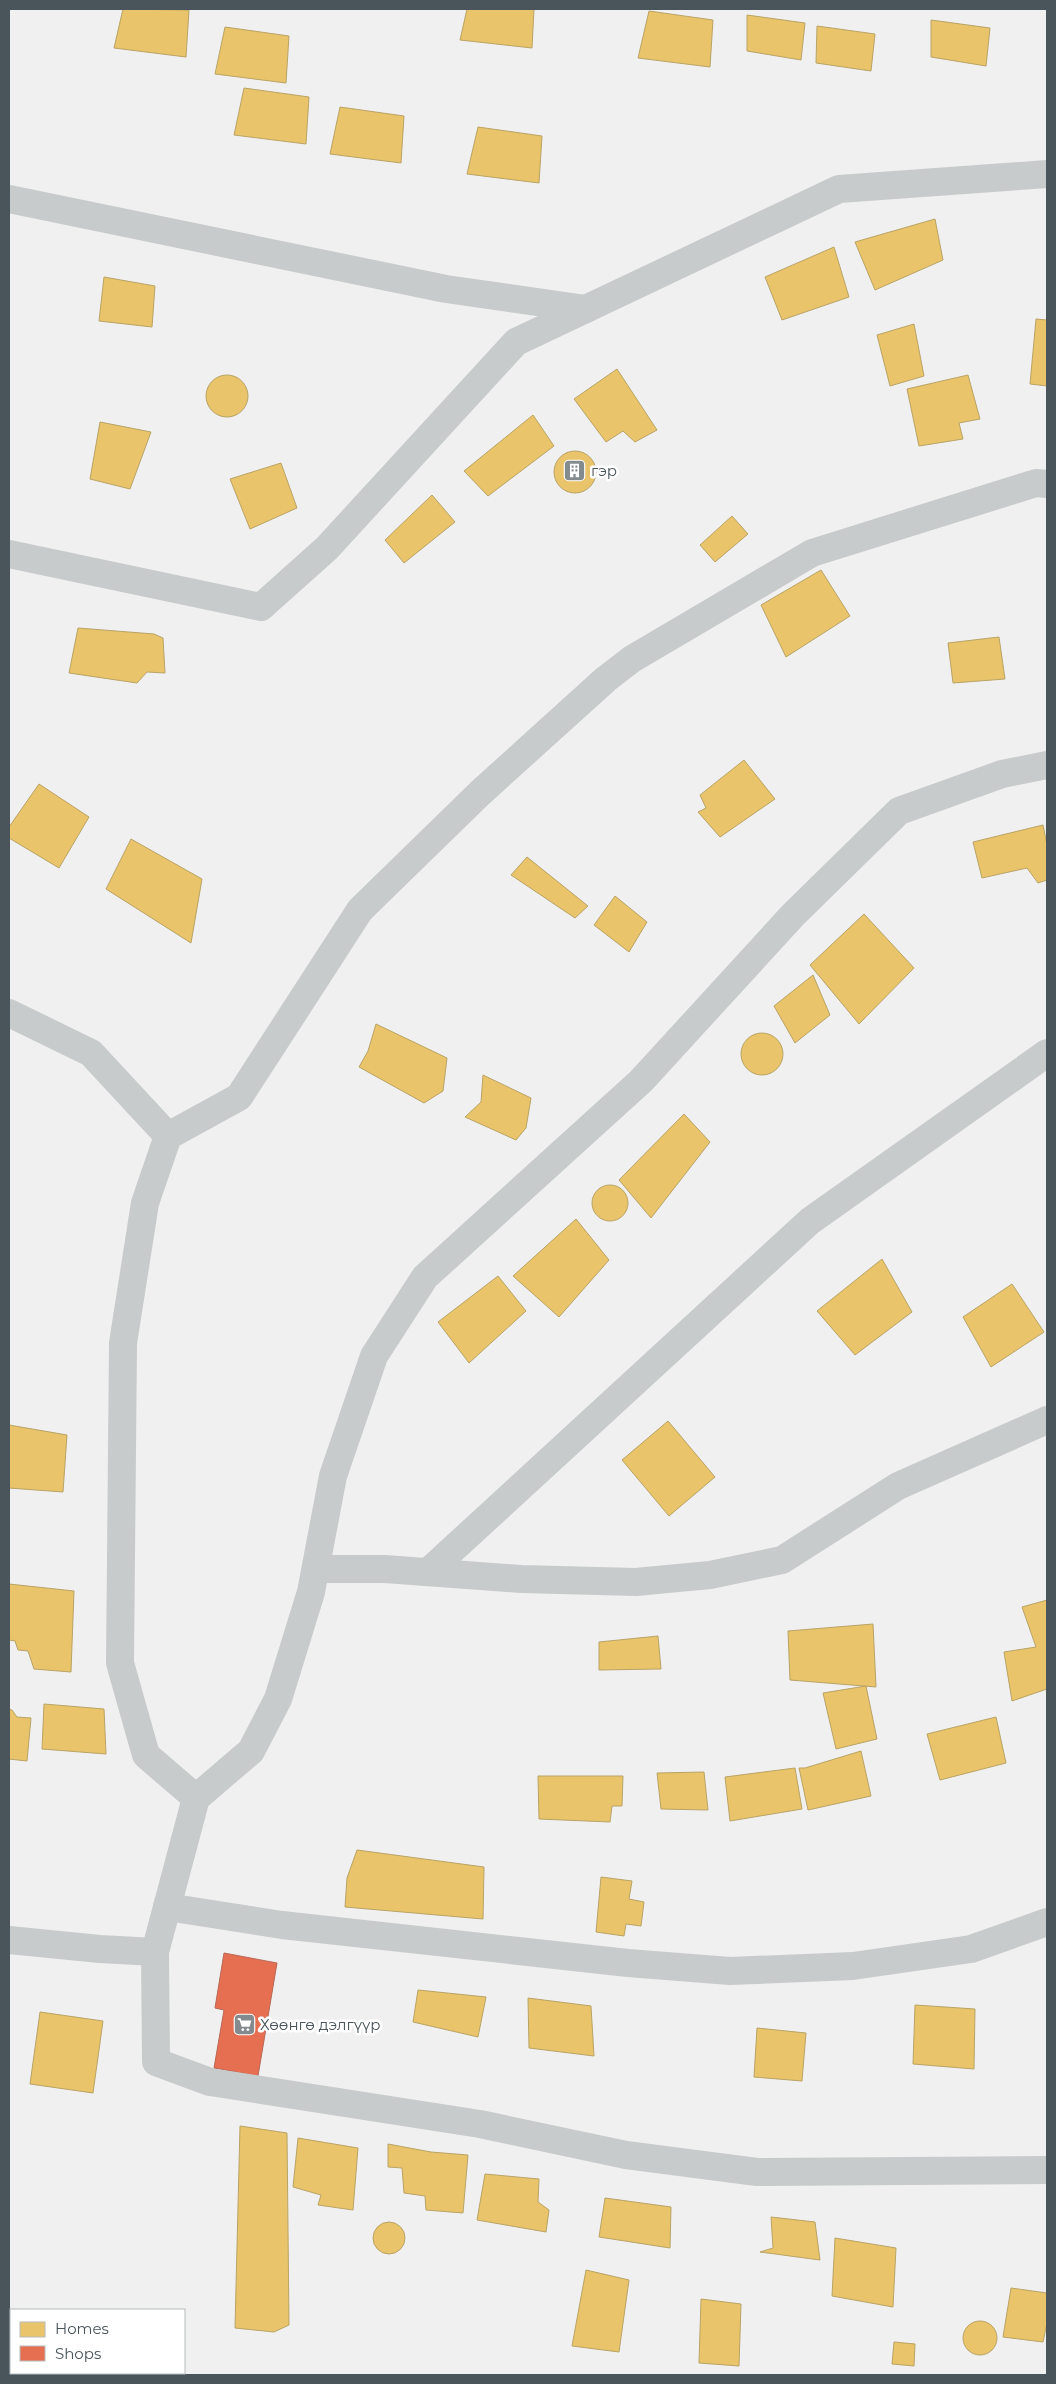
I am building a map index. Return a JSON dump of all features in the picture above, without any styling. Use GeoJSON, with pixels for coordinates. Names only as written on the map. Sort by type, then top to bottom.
{"type":"FeatureCollection","features":[{"type":"Feature","properties":{"kind":"street"},"geometry":{"type":"LineString","coordinates":[[9,554],[261,607],[327,548],[516,342],[839,189],[1047,174]]}},
{"type":"Feature","properties":{"kind":"street"},"geometry":{"type":"LineString","coordinates":[[9,199],[446,289],[586,309]]}},
{"type":"Feature","properties":{"kind":"street"},"geometry":{"type":"LineString","coordinates":[[196,1798],[146,1755],[120,1663],[123,1343],[145,1203],[168,1136],[239,1097],[360,910],[480,793],[606,679],[632,659],[812,553],[1036,483],[1047,484]]}},
{"type":"Feature","properties":{"kind":"street"},"geometry":{"type":"LineString","coordinates":[[1047,765],[1002,774],[899,811],[794,915],[641,1081],[425,1277],[374,1356],[333,1476],[311,1592],[278,1699],[251,1751],[196,1798],[155,1952],[156,2062],[210,2082],[480,2124],[626,2155],[757,2172],[1047,2170]]}},
{"type":"Feature","properties":{"kind":"street"},"geometry":{"type":"LineString","coordinates":[[9,1013],[91,1053],[168,1136]]}},
{"type":"Feature","properties":{"kind":"street"},"geometry":{"type":"LineString","coordinates":[[428,1572],[515,1490],[810,1221],[1047,1053]]}},
{"type":"Feature","properties":{"kind":"street"},"geometry":{"type":"LineString","coordinates":[[316,1569],[385,1569],[521,1579],[636,1582],[710,1575],[782,1560],[898,1486],[1047,1420]]}},
{"type":"Feature","properties":{"kind":"street"},"geometry":{"type":"LineString","coordinates":[[167,1907],[331,1930],[628,1963],[730,1971],[853,1966],[971,1949],[1047,1922]]}},
{"type":"Feature","properties":{"kind":"street"},"geometry":{"type":"LineString","coordinates":[[9,1940],[100,1949],[155,1952]]}},
{"type":"Feature","properties":{"kind":"building: Homes"},"geometry":{"type":"Polygon","coordinates":[[[123,9],[189,10],[186,57],[114,48],[123,9]]]}},
{"type":"Feature","properties":{"kind":"building: Homes"},"geometry":{"type":"Polygon","coordinates":[[[467,9],[534,9],[532,48],[460,40],[467,9]]]}},
{"type":"Feature","properties":{"kind":"building: Homes"},"geometry":{"type":"Polygon","coordinates":[[[649,11],[713,20],[710,67],[638,58],[649,11]]]}},
{"type":"Feature","properties":{"kind":"building: Homes"},"geometry":{"type":"Polygon","coordinates":[[[747,15],[805,23],[801,60],[747,51],[747,15]]]}},
{"type":"Feature","properties":{"kind":"building: Homes"},"geometry":{"type":"Polygon","coordinates":[[[931,20],[990,28],[986,66],[931,57],[931,20]]]}},
{"type":"Feature","properties":{"kind":"building: Homes"},"geometry":{"type":"Polygon","coordinates":[[[817,26],[875,34],[871,71],[816,63],[817,26]]]}},
{"type":"Feature","properties":{"kind":"building: Homes"},"geometry":{"type":"Polygon","coordinates":[[[225,27],[289,36],[286,83],[215,74],[225,27]]]}},
{"type":"Feature","properties":{"kind":"building: Homes"},"geometry":{"type":"Polygon","coordinates":[[[244,88],[309,97],[306,144],[234,135],[244,88]]]}},
{"type":"Feature","properties":{"kind":"building: Homes"},"geometry":{"type":"Polygon","coordinates":[[[340,107],[404,116],[401,163],[330,154],[340,107]]]}},
{"type":"Feature","properties":{"kind":"building: Homes"},"geometry":{"type":"Polygon","coordinates":[[[478,127],[542,136],[539,183],[467,174],[478,127]]]}},
{"type":"Feature","properties":{"kind":"building: Homes"},"geometry":{"type":"Polygon","coordinates":[[[935,219],[943,260],[875,290],[855,242],[935,219]]]}},
{"type":"Feature","properties":{"kind":"building: Homes"},"geometry":{"type":"Polygon","coordinates":[[[834,247],[849,297],[782,320],[765,277],[834,247]]]}},
{"type":"Feature","properties":{"kind":"building: Homes"},"geometry":{"type":"Polygon","coordinates":[[[104,277],[155,286],[152,327],[99,321],[104,277]]]}},
{"type":"Feature","properties":{"kind":"building: Homes"},"geometry":{"type":"Polygon","coordinates":[[[1036,319],[1047,320],[1047,386],[1030,384],[1036,319]]]}},
{"type":"Feature","properties":{"kind":"building: Homes"},"geometry":{"type":"Polygon","coordinates":[[[914,324],[924,376],[890,386],[877,335],[914,324]]]}},
{"type":"Feature","properties":{"kind":"building: Homes"},"geometry":{"type":"Polygon","coordinates":[[[617,369],[657,430],[635,442],[623,431],[606,442],[574,399],[617,369]]]}},
{"type":"Feature","properties":{"kind":"building: Homes"},"geometry":{"type":"Polygon","coordinates":[[[227,375],[242,381],[248,396],[242,411],[227,417],[212,411],[206,396],[212,381],[227,375]]]}},
{"type":"Feature","properties":{"kind":"building: Homes"},"geometry":{"type":"Polygon","coordinates":[[[968,375],[980,419],[959,423],[963,439],[919,446],[907,389],[968,375]]]}},
{"type":"Feature","properties":{"kind":"building: Homes"},"geometry":{"type":"Polygon","coordinates":[[[533,415],[554,446],[488,496],[464,471],[533,415]]]}},
{"type":"Feature","properties":{"kind":"building: Homes"},"geometry":{"type":"Polygon","coordinates":[[[100,422],[151,432],[130,489],[90,479],[100,422]]]}},
{"type":"Feature","properties":{"kind":"building: Homes","name":"гэр"},"geometry":{"type":"Polygon","coordinates":[[[575,451],[590,457],[596,472],[590,487],[575,493],[560,487],[554,472],[560,457],[575,451]]]}},
{"type":"Feature","properties":{"kind":"building: Homes"},"geometry":{"type":"Polygon","coordinates":[[[281,463],[297,508],[250,529],[230,479],[281,463]]]}},
{"type":"Feature","properties":{"kind":"building: Homes"},"geometry":{"type":"Polygon","coordinates":[[[432,495],[455,522],[404,563],[385,540],[432,495]]]}},
{"type":"Feature","properties":{"kind":"building: Homes"},"geometry":{"type":"Polygon","coordinates":[[[732,516],[748,534],[715,562],[700,545],[732,516]]]}},
{"type":"Feature","properties":{"kind":"building: Homes"},"geometry":{"type":"Polygon","coordinates":[[[821,570],[850,616],[786,657],[761,605],[821,570]]]}},
{"type":"Feature","properties":{"kind":"building: Homes"},"geometry":{"type":"Polygon","coordinates":[[[78,628],[154,634],[163,638],[165,673],[147,672],[137,683],[69,673],[78,628]]]}},
{"type":"Feature","properties":{"kind":"building: Homes"},"geometry":{"type":"Polygon","coordinates":[[[999,637],[1005,679],[953,683],[948,643],[999,637]]]}},
{"type":"Feature","properties":{"kind":"building: Homes"},"geometry":{"type":"Polygon","coordinates":[[[744,760],[775,799],[720,837],[698,812],[706,808],[700,795],[744,760]]]}},
{"type":"Feature","properties":{"kind":"building: Homes"},"geometry":{"type":"Polygon","coordinates":[[[39,784],[89,817],[59,868],[9,838],[9,827],[39,784]]]}},
{"type":"Feature","properties":{"kind":"building: Homes"},"geometry":{"type":"Polygon","coordinates":[[[1043,825],[1047,845],[1047,880],[1038,883],[1027,868],[982,878],[973,842],[1043,825]]]}},
{"type":"Feature","properties":{"kind":"building: Homes"},"geometry":{"type":"Polygon","coordinates":[[[131,839],[202,879],[191,943],[106,889],[131,839]]]}},
{"type":"Feature","properties":{"kind":"building: Homes"},"geometry":{"type":"Polygon","coordinates":[[[527,857],[588,906],[575,918],[511,875],[527,857]]]}},
{"type":"Feature","properties":{"kind":"building: Homes"},"geometry":{"type":"Polygon","coordinates":[[[615,896],[647,922],[629,952],[594,925],[615,896]]]}},
{"type":"Feature","properties":{"kind":"building: Homes"},"geometry":{"type":"Polygon","coordinates":[[[864,914],[914,968],[859,1024],[810,965],[864,914]]]}},
{"type":"Feature","properties":{"kind":"building: Homes"},"geometry":{"type":"Polygon","coordinates":[[[813,975],[830,1015],[795,1043],[774,1006],[813,975]]]}},
{"type":"Feature","properties":{"kind":"building: Homes"},"geometry":{"type":"Polygon","coordinates":[[[376,1024],[447,1058],[443,1091],[424,1103],[359,1067],[368,1051],[376,1024]]]}},
{"type":"Feature","properties":{"kind":"building: Homes"},"geometry":{"type":"Polygon","coordinates":[[[766,1033],[774,1036],[780,1042],[783,1054],[780,1066],[774,1072],[758,1075],[750,1072],[744,1066],[741,1050],[744,1042],[750,1036],[766,1033]]]}},
{"type":"Feature","properties":{"kind":"building: Homes"},"geometry":{"type":"Polygon","coordinates":[[[483,1075],[531,1098],[526,1128],[516,1140],[465,1117],[481,1102],[483,1075]]]}},
{"type":"Feature","properties":{"kind":"building: Homes"},"geometry":{"type":"Polygon","coordinates":[[[684,1114],[710,1142],[651,1218],[619,1180],[684,1114]]]}},
{"type":"Feature","properties":{"kind":"building: Homes"},"geometry":{"type":"Polygon","coordinates":[[[610,1185],[623,1190],[628,1203],[623,1216],[610,1221],[597,1216],[592,1203],[597,1190],[610,1185]]]}},
{"type":"Feature","properties":{"kind":"building: Homes"},"geometry":{"type":"Polygon","coordinates":[[[576,1219],[609,1260],[559,1317],[513,1276],[576,1219]]]}},
{"type":"Feature","properties":{"kind":"building: Homes"},"geometry":{"type":"Polygon","coordinates":[[[882,1259],[912,1312],[855,1355],[817,1311],[882,1259]]]}},
{"type":"Feature","properties":{"kind":"building: Homes"},"geometry":{"type":"Polygon","coordinates":[[[498,1276],[526,1311],[469,1363],[438,1322],[498,1276]]]}},
{"type":"Feature","properties":{"kind":"building: Homes"},"geometry":{"type":"Polygon","coordinates":[[[1012,1284],[1044,1332],[991,1367],[963,1317],[1012,1284]]]}},
{"type":"Feature","properties":{"kind":"building: Homes"},"geometry":{"type":"Polygon","coordinates":[[[668,1421],[715,1477],[669,1516],[622,1460],[668,1421]]]}},
{"type":"Feature","properties":{"kind":"building: Homes"},"geometry":{"type":"Polygon","coordinates":[[[9,1425],[67,1435],[63,1492],[9,1488],[9,1425]]]}},
{"type":"Feature","properties":{"kind":"building: Homes"},"geometry":{"type":"Polygon","coordinates":[[[9,1584],[74,1591],[71,1672],[34,1669],[28,1651],[18,1650],[15,1641],[9,1640],[9,1584]]]}},
{"type":"Feature","properties":{"kind":"building: Homes"},"geometry":{"type":"Polygon","coordinates":[[[1047,1600],[1047,1689],[1012,1701],[1004,1652],[1036,1647],[1022,1607],[1047,1600]]]}},
{"type":"Feature","properties":{"kind":"building: Homes"},"geometry":{"type":"Polygon","coordinates":[[[873,1624],[876,1687],[790,1680],[788,1631],[873,1624]]]}},
{"type":"Feature","properties":{"kind":"building: Homes"},"geometry":{"type":"Polygon","coordinates":[[[658,1636],[661,1669],[599,1670],[599,1642],[658,1636]]]}},
{"type":"Feature","properties":{"kind":"building: Homes"},"geometry":{"type":"Polygon","coordinates":[[[866,1686],[877,1739],[836,1749],[823,1693],[866,1686]]]}},
{"type":"Feature","properties":{"kind":"building: Homes"},"geometry":{"type":"Polygon","coordinates":[[[44,1704],[104,1709],[106,1754],[42,1749],[44,1704]]]}},
{"type":"Feature","properties":{"kind":"building: Homes"},"geometry":{"type":"Polygon","coordinates":[[[9,1709],[17,1717],[31,1718],[27,1761],[9,1759],[9,1709]]]}},
{"type":"Feature","properties":{"kind":"building: Homes"},"geometry":{"type":"Polygon","coordinates":[[[996,1717],[1006,1763],[940,1780],[927,1734],[996,1717]]]}},
{"type":"Feature","properties":{"kind":"building: Homes"},"geometry":{"type":"Polygon","coordinates":[[[861,1751],[871,1796],[808,1810],[799,1768],[805,1768],[861,1751]]]}},
{"type":"Feature","properties":{"kind":"building: Homes"},"geometry":{"type":"Polygon","coordinates":[[[795,1768],[802,1809],[730,1821],[725,1777],[795,1768]]]}},
{"type":"Feature","properties":{"kind":"building: Homes"},"geometry":{"type":"Polygon","coordinates":[[[704,1772],[708,1810],[661,1809],[657,1773],[704,1772]]]}},
{"type":"Feature","properties":{"kind":"building: Homes"},"geometry":{"type":"Polygon","coordinates":[[[538,1776],[623,1776],[622,1806],[612,1806],[610,1822],[539,1819],[538,1776]]]}},
{"type":"Feature","properties":{"kind":"building: Homes"},"geometry":{"type":"Polygon","coordinates":[[[357,1850],[484,1867],[483,1919],[345,1907],[347,1878],[357,1850]]]}},
{"type":"Feature","properties":{"kind":"building: Homes"},"geometry":{"type":"Polygon","coordinates":[[[601,1877],[632,1881],[629,1899],[644,1902],[641,1926],[626,1924],[624,1936],[596,1932],[601,1877]]]}},
{"type":"Feature","properties":{"kind":"building: Homes"},"geometry":{"type":"Polygon","coordinates":[[[418,1990],[486,1997],[478,2037],[413,2022],[418,1990]]]}},
{"type":"Feature","properties":{"kind":"building: Homes"},"geometry":{"type":"Polygon","coordinates":[[[528,1998],[591,2006],[594,2056],[529,2048],[528,1998]]]}},
{"type":"Feature","properties":{"kind":"building: Homes"},"geometry":{"type":"Polygon","coordinates":[[[915,2005],[975,2009],[974,2069],[913,2064],[915,2005]]]}},
{"type":"Feature","properties":{"kind":"building: Homes"},"geometry":{"type":"Polygon","coordinates":[[[40,2012],[103,2021],[93,2093],[30,2084],[40,2012]]]}},
{"type":"Feature","properties":{"kind":"building: Homes"},"geometry":{"type":"Polygon","coordinates":[[[757,2028],[806,2033],[802,2081],[754,2077],[757,2028]]]}},
{"type":"Feature","properties":{"kind":"building: Homes"},"geometry":{"type":"Polygon","coordinates":[[[240,2126],[287,2133],[289,2325],[274,2332],[235,2328],[240,2126]]]}},
{"type":"Feature","properties":{"kind":"building: Homes"},"geometry":{"type":"Polygon","coordinates":[[[298,2138],[358,2148],[353,2210],[318,2205],[321,2195],[293,2187],[298,2138]]]}},
{"type":"Feature","properties":{"kind":"building: Homes"},"geometry":{"type":"Polygon","coordinates":[[[388,2144],[431,2152],[468,2155],[463,2213],[426,2210],[425,2196],[404,2193],[402,2168],[388,2167],[388,2144]]]}},
{"type":"Feature","properties":{"kind":"building: Homes"},"geometry":{"type":"Polygon","coordinates":[[[485,2174],[539,2179],[538,2202],[549,2210],[546,2232],[477,2220],[485,2174]]]}},
{"type":"Feature","properties":{"kind":"building: Homes"},"geometry":{"type":"Polygon","coordinates":[[[605,2198],[671,2207],[670,2248],[599,2237],[605,2198]]]}},
{"type":"Feature","properties":{"kind":"building: Homes"},"geometry":{"type":"Polygon","coordinates":[[[771,2217],[815,2222],[820,2260],[760,2252],[773,2248],[771,2217]]]}},
{"type":"Feature","properties":{"kind":"building: Homes"},"geometry":{"type":"Polygon","coordinates":[[[389,2222],[395,2223],[400,2227],[404,2232],[404,2244],[400,2249],[395,2253],[389,2254],[383,2253],[378,2249],[374,2244],[373,2238],[374,2232],[378,2227],[383,2223],[389,2222]]]}},
{"type":"Feature","properties":{"kind":"building: Homes"},"geometry":{"type":"Polygon","coordinates":[[[835,2238],[896,2248],[893,2307],[832,2296],[835,2238]]]}},
{"type":"Feature","properties":{"kind":"building: Homes"},"geometry":{"type":"Polygon","coordinates":[[[586,2270],[629,2280],[619,2352],[572,2346],[586,2270]]]}},
{"type":"Feature","properties":{"kind":"building: Homes"},"geometry":{"type":"Polygon","coordinates":[[[1011,2288],[1047,2293],[1047,2323],[1043,2342],[1003,2337],[1011,2288]]]}},
{"type":"Feature","properties":{"kind":"building: Homes"},"geometry":{"type":"Polygon","coordinates":[[[701,2299],[741,2304],[739,2366],[699,2363],[701,2299]]]}},
{"type":"Feature","properties":{"kind":"building: Homes"},"geometry":{"type":"Polygon","coordinates":[[[980,2321],[992,2326],[997,2338],[992,2350],[980,2355],[968,2350],[963,2338],[968,2326],[980,2321]]]}},
{"type":"Feature","properties":{"kind":"building: Homes"},"geometry":{"type":"Polygon","coordinates":[[[894,2342],[915,2344],[914,2366],[892,2364],[894,2342]]]}},
{"type":"Feature","properties":{"kind":"building: Shops","name":"Хөөнгө дэлгүүр"},"geometry":{"type":"Polygon","coordinates":[[[224,1953],[277,1963],[258,2076],[214,2068],[224,2010],[215,2008],[224,1953]]]}},
{"type":"Feature","properties":{"kind":"place","name":"гэр"},"geometry":{"type":"Point","coordinates":[575,471]}},
{"type":"Feature","properties":{"kind":"place","name":"Хөөнгө дэлгүүр"},"geometry":{"type":"Point","coordinates":[244,2025]}}]}
